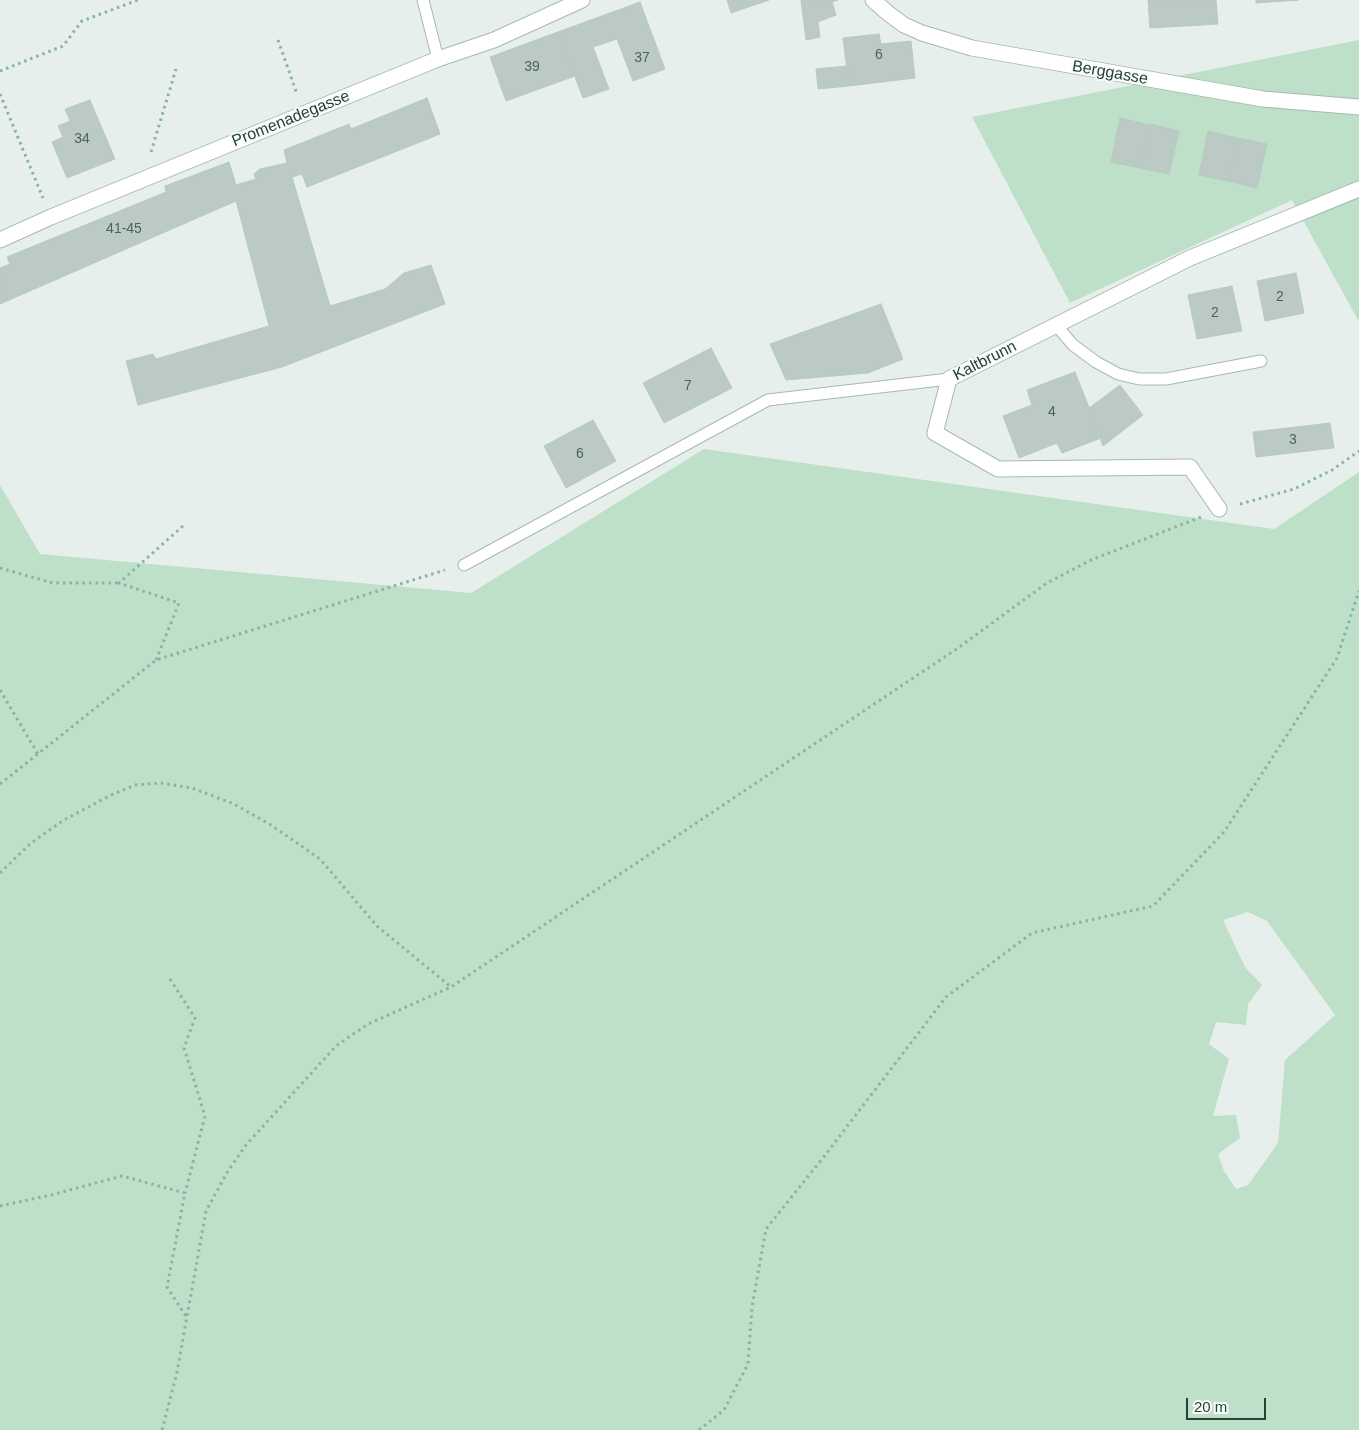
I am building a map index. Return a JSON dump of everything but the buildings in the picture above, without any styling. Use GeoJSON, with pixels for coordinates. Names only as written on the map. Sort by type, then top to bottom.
{"type":"FeatureCollection","features":[{"type":"Feature","properties":{"kind":"street","name":"Promenadegasse"},"geometry":{"type":"LineString","coordinates":[[0,240],[51,217],[438,59],[494,40],[582,0]]}},
{"type":"Feature","properties":{"kind":"street","name":"Berggasse"},"geometry":{"type":"LineString","coordinates":[[873,0],[904,25],[922,33],[972,48],[1263,99],[1359,107]]}},
{"type":"Feature","properties":{"kind":"street","name":"Kaltbrunn"},"geometry":{"type":"LineString","coordinates":[[1219,509],[1190,467],[998,469],[935,433],[948,379],[1190,258],[1359,189]]}},
{"type":"Feature","properties":{"kind":"lane"},"geometry":{"type":"LineString","coordinates":[[423,0],[438,59]]}},
{"type":"Feature","properties":{"kind":"lane"},"geometry":{"type":"LineString","coordinates":[[1056,325],[1073,345],[1096,362],[1118,374],[1139,379],[1166,379],[1261,361]]}},
{"type":"Feature","properties":{"kind":"lane"},"geometry":{"type":"LineString","coordinates":[[464,564],[768,400],[948,379]]}},
{"type":"Feature","properties":{"kind":"path"},"geometry":{"type":"LineString","coordinates":[[0,71],[63,46],[82,21],[128,1],[138,0]]}},
{"type":"Feature","properties":{"kind":"path"},"geometry":{"type":"LineString","coordinates":[[278,40],[294,84]]}},
{"type":"Feature","properties":{"kind":"path"},"geometry":{"type":"LineString","coordinates":[[143,179],[176,69]]}},
{"type":"Feature","properties":{"kind":"path"},"geometry":{"type":"LineString","coordinates":[[0,94],[51,217]]}},
{"type":"Feature","properties":{"kind":"path"},"geometry":{"type":"LineString","coordinates":[[162,1430],[177,1372],[206,1211],[228,1171],[246,1145],[336,1046],[368,1024],[451,987],[958,648],[1047,583],[1091,560],[1219,509],[1294,489],[1332,470],[1359,451]]}},
{"type":"Feature","properties":{"kind":"path"},"geometry":{"type":"LineString","coordinates":[[119,583],[183,526]]}},
{"type":"Feature","properties":{"kind":"path"},"geometry":{"type":"LineString","coordinates":[[0,784],[156,660],[464,564]]}},
{"type":"Feature","properties":{"kind":"path"},"geometry":{"type":"LineString","coordinates":[[0,568],[53,583],[119,583],[179,603],[156,660]]}},
{"type":"Feature","properties":{"kind":"path"},"geometry":{"type":"LineString","coordinates":[[699,1430],[724,1410],[748,1364],[752,1307],[766,1229],[946,997],[1032,933],[1152,906],[1224,832],[1337,658],[1359,591]]}},
{"type":"Feature","properties":{"kind":"path"},"geometry":{"type":"LineString","coordinates":[[0,690],[38,754]]}},
{"type":"Feature","properties":{"kind":"path"},"geometry":{"type":"LineString","coordinates":[[0,873],[31,843],[64,820],[108,796],[135,785],[161,782],[192,788],[234,804],[271,825],[320,859],[377,926],[451,987]]}},
{"type":"Feature","properties":{"kind":"path"},"geometry":{"type":"LineString","coordinates":[[170,979],[195,1018],[184,1048],[205,1116],[185,1193],[167,1288],[187,1318]]}},
{"type":"Feature","properties":{"kind":"path"},"geometry":{"type":"LineString","coordinates":[[0,1206],[122,1176],[185,1193]]}},
{"type":"Feature","properties":{"kind":"green space"},"geometry":{"type":"Polygon","coordinates":[[[1359,40],[1359,322],[1292,200],[1070,303],[972,117],[1359,40]]]}},
{"type":"Feature","properties":{"kind":"green space"},"geometry":{"type":"Polygon","coordinates":[[[704,449],[1274,529],[1359,472],[1359,1430],[0,1430],[0,485],[40,554],[471,593],[704,449]],[[1248,912],[1223,920],[1245,967],[1262,985],[1248,1004],[1246,1025],[1216,1022],[1209,1044],[1229,1059],[1213,1116],[1236,1115],[1240,1138],[1218,1154],[1224,1171],[1236,1189],[1248,1185],[1278,1143],[1285,1060],[1335,1015],[1267,921],[1248,912]]]}}]}
